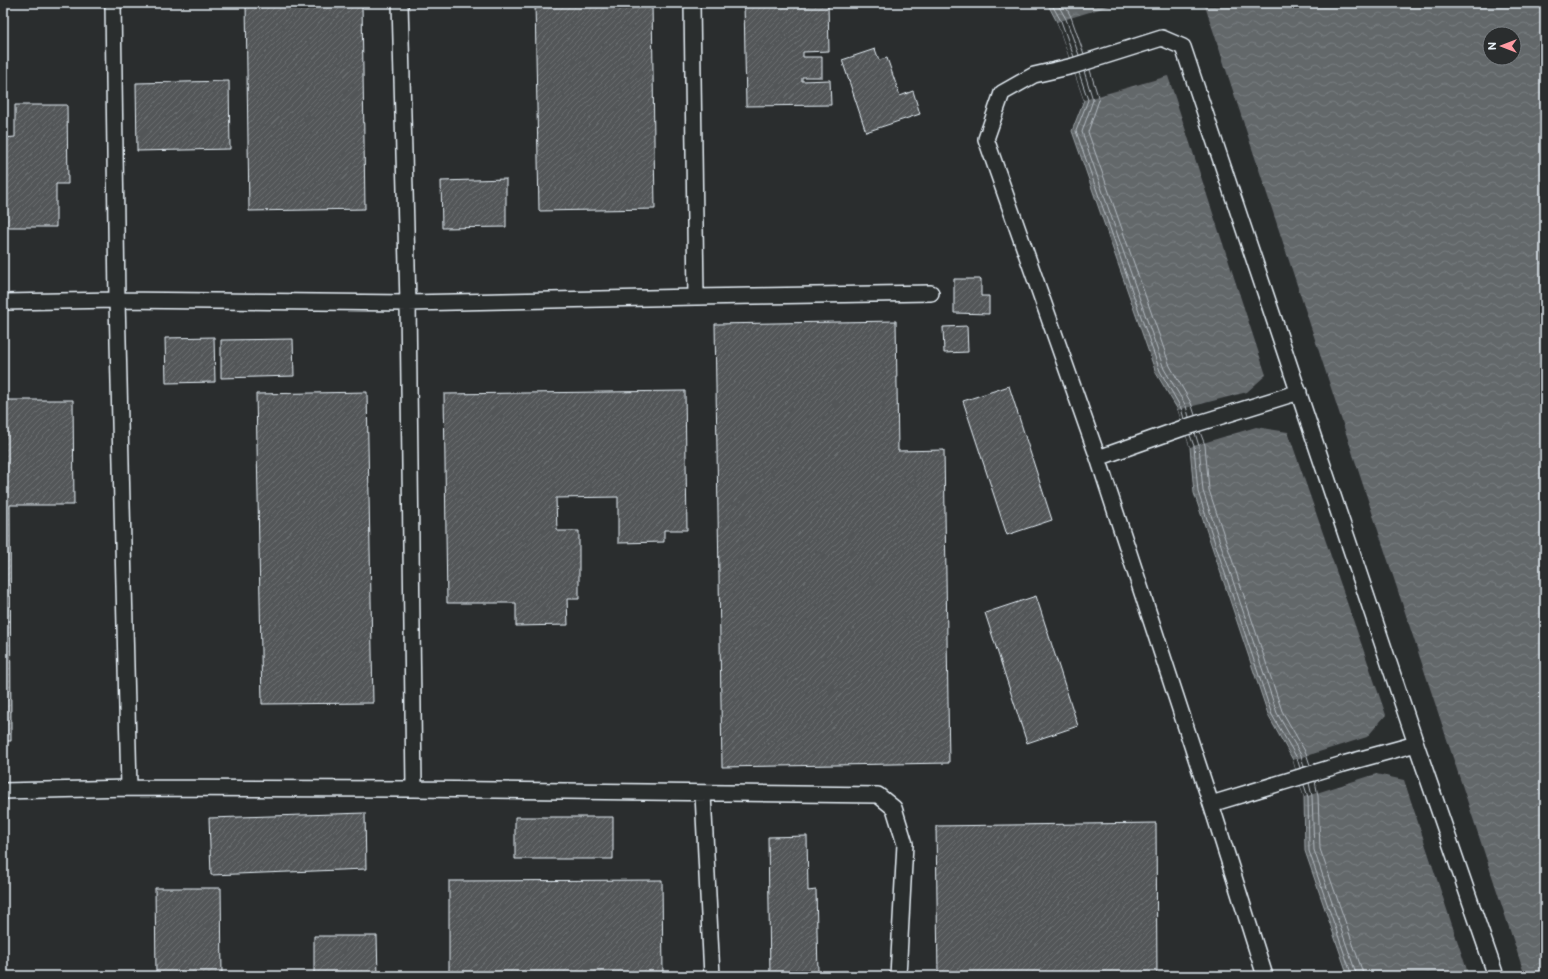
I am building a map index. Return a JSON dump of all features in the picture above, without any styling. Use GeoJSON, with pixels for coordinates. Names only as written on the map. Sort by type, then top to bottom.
{"type":"FeatureCollection","features":[{"type":"Feature","properties":{"kind":"lane"},"geometry":{"type":"LineString","coordinates":[[112,3],[117,300],[129,788]]}},
{"type":"Feature","properties":{"kind":"lane"},"geometry":{"type":"LineString","coordinates":[[400,3],[408,303],[414,789]]}},
{"type":"Feature","properties":{"kind":"lane"},"geometry":{"type":"LineString","coordinates":[[692,3],[696,297]]}},
{"type":"Feature","properties":{"kind":"lane"},"geometry":{"type":"LineString","coordinates":[[1264,976],[1211,804],[1098,458],[986,139],[1002,93],[1034,75],[1073,66],[1162,38],[1183,47],[1416,744],[1496,976]]}},
{"type":"Feature","properties":{"kind":"lane"},"geometry":{"type":"LineString","coordinates":[[3,302],[117,300],[408,303],[931,293]]}},
{"type":"Feature","properties":{"kind":"lane"},"geometry":{"type":"LineString","coordinates":[[1098,458],[1183,428],[1299,392]]}},
{"type":"Feature","properties":{"kind":"lane"},"geometry":{"type":"LineString","coordinates":[[1211,804],[1343,764],[1416,744]]}},
{"type":"Feature","properties":{"kind":"lane"},"geometry":{"type":"LineString","coordinates":[[3,791],[129,788],[414,789],[878,796],[894,808],[905,844],[898,976]]}},
{"type":"Feature","properties":{"kind":"lane"},"geometry":{"type":"LineString","coordinates":[[703,794],[712,976]]}},
{"type":"Feature","properties":{"kind":"water"},"geometry":{"type":"Polygon","coordinates":[[[1047,3],[1545,3],[1545,976],[1348,976],[1305,851],[1304,797],[1293,760],[1269,717],[1194,493],[1190,447],[1178,410],[1156,373],[1072,131],[1084,100],[1057,22],[1047,3]]]}},
{"type":"Feature","properties":{"kind":"pier"},"geometry":{"type":"Polygon","coordinates":[[[1119,3],[1204,3],[1525,976],[1469,976],[1404,780],[1376,774],[1304,797],[1293,760],[1367,737],[1386,715],[1288,432],[1256,427],[1190,447],[1178,410],[1247,392],[1266,375],[1168,76],[1084,100],[1057,22],[1119,3]]]}},
{"type":"Feature","properties":{"kind":"building"},"geometry":{"type":"Polygon","coordinates":[[[246,3],[362,3],[365,209],[249,211],[246,3]]]}},
{"type":"Feature","properties":{"kind":"building"},"geometry":{"type":"Polygon","coordinates":[[[535,3],[652,3],[655,209],[539,211],[535,3]]]}},
{"type":"Feature","properties":{"kind":"building"},"geometry":{"type":"Polygon","coordinates":[[[744,3],[828,4],[829,51],[803,52],[803,57],[822,57],[822,77],[802,77],[802,81],[830,80],[831,105],[746,106],[744,3]]]}},
{"type":"Feature","properties":{"kind":"building"},"geometry":{"type":"Polygon","coordinates":[[[875,49],[879,60],[887,58],[900,96],[913,91],[920,114],[866,132],[842,60],[875,49]]]}},
{"type":"Feature","properties":{"kind":"building"},"geometry":{"type":"Polygon","coordinates":[[[229,81],[230,149],[137,151],[136,83],[229,81]]]}},
{"type":"Feature","properties":{"kind":"building"},"geometry":{"type":"Polygon","coordinates":[[[15,105],[67,105],[68,184],[56,184],[56,227],[3,227],[3,138],[15,137],[15,105]]]}},
{"type":"Feature","properties":{"kind":"building"},"geometry":{"type":"Polygon","coordinates":[[[506,179],[506,227],[442,228],[441,181],[506,179]]]}},
{"type":"Feature","properties":{"kind":"building"},"geometry":{"type":"Polygon","coordinates":[[[954,279],[981,279],[981,296],[989,296],[989,314],[954,313],[954,279]]]}},
{"type":"Feature","properties":{"kind":"building"},"geometry":{"type":"Polygon","coordinates":[[[896,321],[898,451],[944,450],[949,763],[722,767],[715,324],[896,321]]]}},
{"type":"Feature","properties":{"kind":"building"},"geometry":{"type":"Polygon","coordinates":[[[967,326],[968,352],[944,353],[943,327],[967,326]]]}},
{"type":"Feature","properties":{"kind":"building"},"geometry":{"type":"Polygon","coordinates":[[[214,337],[215,382],[166,383],[165,338],[214,337]]]}},
{"type":"Feature","properties":{"kind":"building"},"geometry":{"type":"Polygon","coordinates":[[[293,339],[294,376],[221,378],[221,340],[293,339]]]}},
{"type":"Feature","properties":{"kind":"building"},"geometry":{"type":"Polygon","coordinates":[[[1009,386],[1052,520],[1007,535],[963,401],[1009,386]]]}},
{"type":"Feature","properties":{"kind":"building"},"geometry":{"type":"Polygon","coordinates":[[[685,391],[687,530],[664,530],[664,542],[618,543],[618,497],[556,498],[557,531],[579,531],[579,599],[567,599],[568,625],[516,626],[516,603],[447,603],[444,394],[685,391]]]}},
{"type":"Feature","properties":{"kind":"building"},"geometry":{"type":"Polygon","coordinates":[[[367,392],[373,703],[262,704],[256,394],[367,392]]]}},
{"type":"Feature","properties":{"kind":"building"},"geometry":{"type":"Polygon","coordinates":[[[3,400],[73,400],[74,505],[10,505],[11,741],[3,741],[3,400]]]}},
{"type":"Feature","properties":{"kind":"building"},"geometry":{"type":"Polygon","coordinates":[[[1036,596],[1078,726],[1027,743],[985,613],[1036,596]]]}},
{"type":"Feature","properties":{"kind":"building"},"geometry":{"type":"Polygon","coordinates":[[[365,813],[366,869],[211,875],[209,818],[365,813]]]}},
{"type":"Feature","properties":{"kind":"building"},"geometry":{"type":"Polygon","coordinates":[[[515,817],[613,817],[613,859],[515,859],[515,817]]]}},
{"type":"Feature","properties":{"kind":"building"},"geometry":{"type":"Polygon","coordinates":[[[1156,823],[1157,976],[938,976],[936,826],[1156,823]]]}},
{"type":"Feature","properties":{"kind":"building"},"geometry":{"type":"Polygon","coordinates":[[[807,836],[808,891],[816,890],[818,972],[847,971],[847,976],[770,976],[768,837],[807,836]]]}},
{"type":"Feature","properties":{"kind":"building"},"geometry":{"type":"Polygon","coordinates":[[[662,880],[663,976],[449,976],[449,881],[662,880]]]}},
{"type":"Feature","properties":{"kind":"building"},"geometry":{"type":"Polygon","coordinates":[[[155,888],[221,888],[222,976],[156,976],[155,888]]]}},
{"type":"Feature","properties":{"kind":"building"},"geometry":{"type":"Polygon","coordinates":[[[314,936],[377,936],[378,976],[314,976],[314,936]]]}}]}
